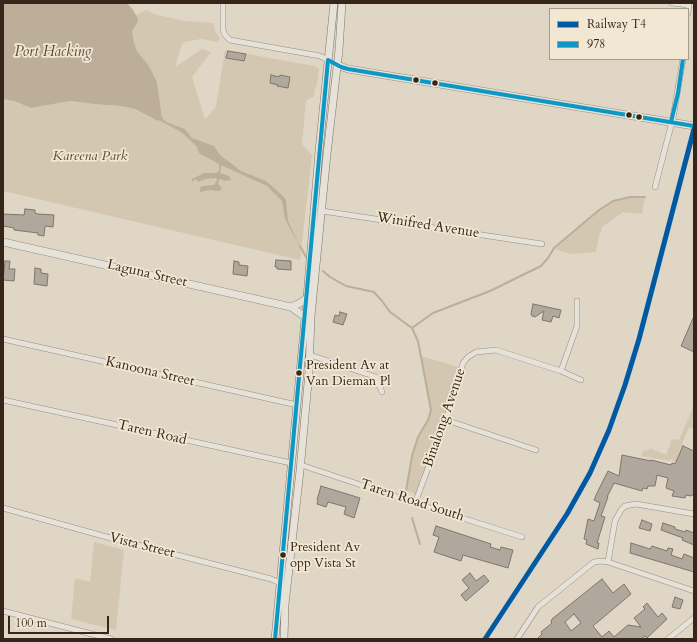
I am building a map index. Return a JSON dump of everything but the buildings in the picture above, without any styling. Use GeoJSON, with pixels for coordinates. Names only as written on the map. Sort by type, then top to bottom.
{"type":"FeatureCollection","features":[{"type":"Feature","properties":{"kind":"main road"},"geometry":{"type":"LineString","coordinates":[[276,639],[334,3]]}},
{"type":"Feature","properties":{"kind":"main road"},"geometry":{"type":"LineString","coordinates":[[284,639],[288,568],[301,465],[310,355],[311,320],[327,154],[338,65],[342,3]]}},
{"type":"Feature","properties":{"kind":"main road"},"geometry":{"type":"LineString","coordinates":[[328,60],[346,69],[694,126]]}},
{"type":"Feature","properties":{"kind":"main road","name":"Winifred Avenue"},"geometry":{"type":"LineString","coordinates":[[314,210],[322,211]]}},
{"type":"Feature","properties":{"kind":"main road","name":"Laguna Street"},"geometry":{"type":"LineString","coordinates":[[3,242],[291,307],[305,317]]}},
{"type":"Feature","properties":{"kind":"main road"},"geometry":{"type":"LineString","coordinates":[[291,307],[307,298]]}},
{"type":"Feature","properties":{"kind":"main road"},"geometry":{"type":"LineString","coordinates":[[302,354],[310,355]]}},
{"type":"Feature","properties":{"kind":"main road","name":"Taren Road"},"geometry":{"type":"LineString","coordinates":[[291,464],[301,465]]}},
{"type":"Feature","properties":{"kind":"street"},"geometry":{"type":"LineString","coordinates":[[223,3],[222,30],[230,40],[317,56],[328,60]]}},
{"type":"Feature","properties":{"kind":"street"},"geometry":{"type":"LineString","coordinates":[[672,3],[689,4]]}},
{"type":"Feature","properties":{"kind":"street"},"geometry":{"type":"LineString","coordinates":[[654,187],[672,122],[683,60]]}},
{"type":"Feature","properties":{"kind":"street","name":"Winifred Avenue"},"geometry":{"type":"LineString","coordinates":[[322,211],[542,244]]}},
{"type":"Feature","properties":{"kind":"street"},"geometry":{"type":"LineString","coordinates":[[561,371],[577,326],[577,301]]}},
{"type":"Feature","properties":{"kind":"street","name":"Kanoona Street"},"geometry":{"type":"LineString","coordinates":[[3,339],[297,405]]}},
{"type":"Feature","properties":{"kind":"street","name":"Binalong Avenue"},"geometry":{"type":"LineString","coordinates":[[415,503],[446,420],[463,363],[468,357],[476,352],[496,350],[561,371],[581,380]]}},
{"type":"Feature","properties":{"kind":"street"},"geometry":{"type":"LineString","coordinates":[[310,355],[376,377],[382,392]]}},
{"type":"Feature","properties":{"kind":"street","name":"Taren Road"},"geometry":{"type":"LineString","coordinates":[[3,400],[291,464]]}},
{"type":"Feature","properties":{"kind":"street"},"geometry":{"type":"LineString","coordinates":[[446,420],[536,450]]}},
{"type":"Feature","properties":{"kind":"street","name":"Taren Road South"},"geometry":{"type":"LineString","coordinates":[[301,465],[415,503],[522,536]]}},
{"type":"Feature","properties":{"kind":"street"},"geometry":{"type":"LineString","coordinates":[[608,562],[615,521],[625,506],[636,504],[694,514]]}},
{"type":"Feature","properties":{"kind":"street","name":"Vista Street"},"geometry":{"type":"LineString","coordinates":[[3,508],[103,536],[271,579],[280,583]]}},
{"type":"Feature","properties":{"kind":"street"},"geometry":{"type":"LineString","coordinates":[[517,639],[538,607],[594,562],[608,562],[694,591]]}},
{"type":"Feature","properties":{"kind":"street"},"geometry":{"type":"LineString","coordinates":[[3,610],[111,639]]}},
{"type":"Feature","properties":{"kind":"street"},"geometry":{"type":"LineString","coordinates":[[668,639],[694,618]]}},
{"type":"Feature","properties":{"kind":"green space","name":"Kareena Park"},"geometry":{"type":"Polygon","coordinates":[[[146,10],[157,15],[185,21],[214,23],[215,31],[220,38],[218,42],[201,39],[184,42],[175,67],[202,49],[211,52],[192,77],[205,119],[216,107],[225,50],[315,66],[319,69],[314,96],[306,101],[302,144],[312,155],[300,260],[3,191],[3,99],[14,101],[31,108],[70,101],[121,106],[135,109],[156,120],[162,119],[157,82],[149,66],[137,51],[133,40],[132,32],[137,24],[136,15],[146,10]]]}},
{"type":"Feature","properties":{"kind":"green space"},"geometry":{"type":"Polygon","coordinates":[[[630,197],[645,197],[642,214],[623,212],[602,227],[596,252],[570,254],[555,249],[599,210],[613,201],[630,197]]]}},
{"type":"Feature","properties":{"kind":"green space"},"geometry":{"type":"Polygon","coordinates":[[[421,356],[462,368],[418,495],[406,491],[412,456],[418,437],[428,420],[431,410],[421,356]]]}},
{"type":"Feature","properties":{"kind":"green space"},"geometry":{"type":"Polygon","coordinates":[[[694,405],[694,429],[689,427],[682,444],[683,446],[675,462],[672,462],[672,459],[670,461],[641,456],[643,451],[649,450],[650,448],[666,455],[672,439],[679,440],[694,405]]]}},
{"type":"Feature","properties":{"kind":"green space"},"geometry":{"type":"Polygon","coordinates":[[[94,542],[124,550],[116,630],[71,619],[75,578],[90,582],[94,542]]]}},
{"type":"Feature","properties":{"kind":"water","name":"Port Hacking"},"geometry":{"type":"Polygon","coordinates":[[[3,3],[125,3],[129,5],[138,19],[132,32],[134,43],[137,51],[149,66],[157,82],[162,118],[166,122],[185,129],[192,138],[214,146],[220,155],[241,171],[266,181],[283,196],[286,200],[288,221],[300,247],[285,219],[282,201],[267,186],[221,165],[220,173],[229,176],[231,180],[219,180],[218,184],[222,188],[220,191],[209,190],[200,192],[200,188],[202,186],[214,185],[217,180],[216,178],[205,179],[198,182],[196,179],[192,182],[192,179],[204,173],[217,173],[219,170],[219,164],[199,153],[197,147],[181,132],[161,121],[135,109],[121,106],[70,101],[31,108],[14,101],[3,99],[3,3]]]}},
{"type":"Feature","properties":{"kind":"waterway"},"geometry":{"type":"LineString","coordinates":[[412,328],[433,313],[490,291],[541,266],[554,248],[599,210],[613,201],[630,197],[645,197]]}},
{"type":"Feature","properties":{"kind":"waterway"},"geometry":{"type":"LineString","coordinates":[[300,246],[306,257]]}},
{"type":"Feature","properties":{"kind":"waterway"},"geometry":{"type":"LineString","coordinates":[[323,271],[330,277],[346,286],[374,292],[390,312],[412,328],[418,341],[431,410],[428,420],[418,437],[412,456],[406,491]]}},
{"type":"Feature","properties":{"kind":"waterway"},"geometry":{"type":"LineString","coordinates":[[412,518],[420,544]]}},
{"type":"Feature","properties":{"kind":"rail line","name":"T4"},"geometry":{"type":"LineString","coordinates":[[485,639],[567,514],[590,473],[609,430],[639,339],[694,129]]}},
{"type":"Feature","properties":{"kind":"transit line","name":"978"},"geometry":{"type":"LineString","coordinates":[[275,639],[328,60],[348,69],[694,126]]}},
{"type":"Feature","properties":{"kind":"transit line","name":"978"},"geometry":{"type":"LineString","coordinates":[[671,122],[678,93],[683,60]]}},
{"type":"Feature","properties":{"kind":"place","name":"President Av at Van Dieman Pl"},"geometry":{"type":"Point","coordinates":[299,373]}},
{"type":"Feature","properties":{"kind":"place","name":"President Av opp Vista St"},"geometry":{"type":"Point","coordinates":[283,555]}}]}
